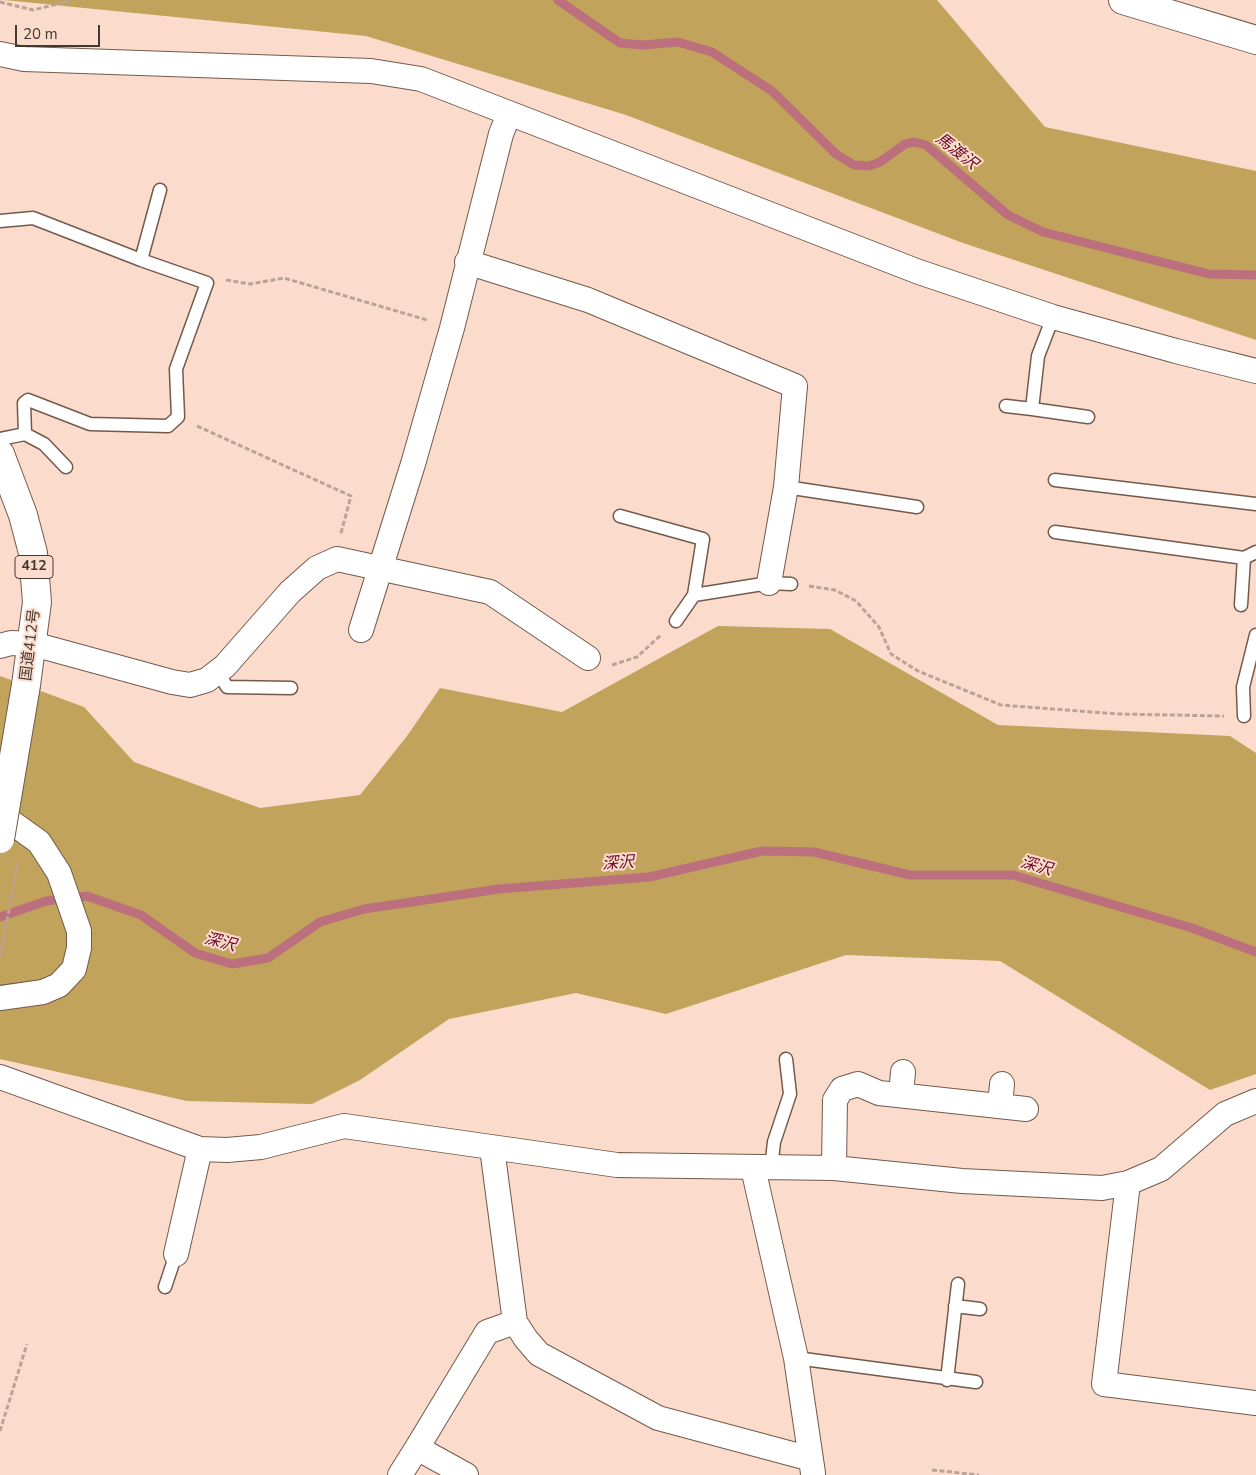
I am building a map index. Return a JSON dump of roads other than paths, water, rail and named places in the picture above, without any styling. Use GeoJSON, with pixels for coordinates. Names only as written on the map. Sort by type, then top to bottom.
{"type":"FeatureCollection","features":[{"type":"Feature","properties":{"kind":"main road"},"geometry":{"type":"LineString","coordinates":[[1123,0],[1256,40]]}},
{"type":"Feature","properties":{"kind":"main road","name":"国道412号"},"geometry":{"type":"LineString","coordinates":[[0,454],[23,514],[33,553],[37,602],[33,644],[0,839]]}},
{"type":"Feature","properties":{"kind":"street"},"geometry":{"type":"LineString","coordinates":[[0,54],[24,59],[398,74],[421,79],[919,272],[1053,316],[1176,352],[1256,371]]}},
{"type":"Feature","properties":{"kind":"street"},"geometry":{"type":"LineString","coordinates":[[361,630],[381,570],[452,328],[467,262],[501,134],[509,114]]}},
{"type":"Feature","properties":{"kind":"street"},"geometry":{"type":"LineString","coordinates":[[467,262],[588,300],[795,386],[780,584]]}},
{"type":"Feature","properties":{"kind":"street"},"geometry":{"type":"LineString","coordinates":[[0,646],[11,643],[33,644],[172,682],[190,685],[207,680],[218,672],[249,641],[290,592],[317,568],[337,559],[490,592],[588,658]]}},
{"type":"Feature","properties":{"kind":"street"},"geometry":{"type":"LineString","coordinates":[[0,814],[39,842],[59,873],[79,931],[80,948],[74,969],[59,985],[43,992],[0,998]]}},
{"type":"Feature","properties":{"kind":"street"},"geometry":{"type":"LineString","coordinates":[[0,1078],[200,1149],[227,1150],[261,1147],[344,1126],[618,1165],[834,1168],[1008,1184],[1102,1188],[1128,1183],[1161,1169],[1225,1114],[1256,1101]]}},
{"type":"Feature","properties":{"kind":"street"},"geometry":{"type":"LineString","coordinates":[[834,1168],[835,1100],[842,1089],[858,1084],[879,1093],[902,1084],[1001,1095],[1026,1109]]}},
{"type":"Feature","properties":{"kind":"street"},"geometry":{"type":"LineString","coordinates":[[492,1148],[515,1322],[539,1354],[658,1418],[812,1467],[796,1358],[762,1168]]}},
{"type":"Feature","properties":{"kind":"street"},"geometry":{"type":"LineString","coordinates":[[176,1254],[200,1149]]}},
{"type":"Feature","properties":{"kind":"street"},"geometry":{"type":"LineString","coordinates":[[1128,1183],[1104,1384],[1256,1403]]}},
{"type":"Feature","properties":{"kind":"street"},"geometry":{"type":"LineString","coordinates":[[400,1475],[487,1332],[515,1322]]}},
{"type":"Feature","properties":{"kind":"street"},"geometry":{"type":"LineString","coordinates":[[417,1448],[466,1475]]}},
{"type":"Feature","properties":{"kind":"lane"},"geometry":{"type":"LineString","coordinates":[[141,260],[160,190]]}},
{"type":"Feature","properties":{"kind":"lane"},"geometry":{"type":"LineString","coordinates":[[0,221],[33,218],[141,260],[207,283],[176,369],[178,418],[168,426],[90,424],[28,400],[24,403],[25,434]]}},
{"type":"Feature","properties":{"kind":"lane"},"geometry":{"type":"LineString","coordinates":[[1032,409],[1038,356],[1053,316]]}},
{"type":"Feature","properties":{"kind":"lane"},"geometry":{"type":"LineString","coordinates":[[1006,406],[1088,417]]}},
{"type":"Feature","properties":{"kind":"lane"},"geometry":{"type":"LineString","coordinates":[[0,439],[25,434],[44,444],[66,467]]}},
{"type":"Feature","properties":{"kind":"lane"},"geometry":{"type":"LineString","coordinates":[[1055,480],[1256,504]]}},
{"type":"Feature","properties":{"kind":"lane"},"geometry":{"type":"LineString","coordinates":[[786,487],[916,508]]}},
{"type":"Feature","properties":{"kind":"lane"},"geometry":{"type":"LineString","coordinates":[[620,516],[703,539],[694,595],[676,621]]}},
{"type":"Feature","properties":{"kind":"lane"},"geometry":{"type":"LineString","coordinates":[[1055,532],[1250,555],[1241,606]]}},
{"type":"Feature","properties":{"kind":"lane"},"geometry":{"type":"LineString","coordinates":[[694,595],[780,584]]}},
{"type":"Feature","properties":{"kind":"lane"},"geometry":{"type":"LineString","coordinates":[[1244,716],[1243,687],[1256,635]]}},
{"type":"Feature","properties":{"kind":"lane"},"geometry":{"type":"LineString","coordinates":[[218,672],[227,687],[291,688]]}},
{"type":"Feature","properties":{"kind":"lane"},"geometry":{"type":"LineString","coordinates":[[762,1168],[774,1142],[790,1094],[786,1060]]}},
{"type":"Feature","properties":{"kind":"lane"},"geometry":{"type":"LineString","coordinates":[[165,1287],[176,1254]]}},
{"type":"Feature","properties":{"kind":"lane"},"geometry":{"type":"LineString","coordinates":[[947,1380],[958,1284]]}},
{"type":"Feature","properties":{"kind":"lane"},"geometry":{"type":"LineString","coordinates":[[955,1306],[980,1309]]}},
{"type":"Feature","properties":{"kind":"lane"},"geometry":{"type":"LineString","coordinates":[[796,1358],[947,1380],[976,1382]]}},
{"type":"Feature","properties":{"kind":"waterway","name":"馬渡沢"},"geometry":{"type":"LineString","coordinates":[[558,0],[620,43],[643,45],[678,42],[712,52],[772,91],[836,154],[854,165],[869,166],[880,162],[905,144],[914,142],[926,145],[1008,215],[1043,232],[1209,274],[1256,275]]}},
{"type":"Feature","properties":{"kind":"waterway","name":"深沢"},"geometry":{"type":"LineString","coordinates":[[0,917],[46,901],[87,896],[141,915],[195,953],[232,964],[268,958],[320,922],[364,909],[499,889],[649,877],[762,851],[814,852],[910,875],[1013,875],[1192,928],[1256,952]]}}]}
